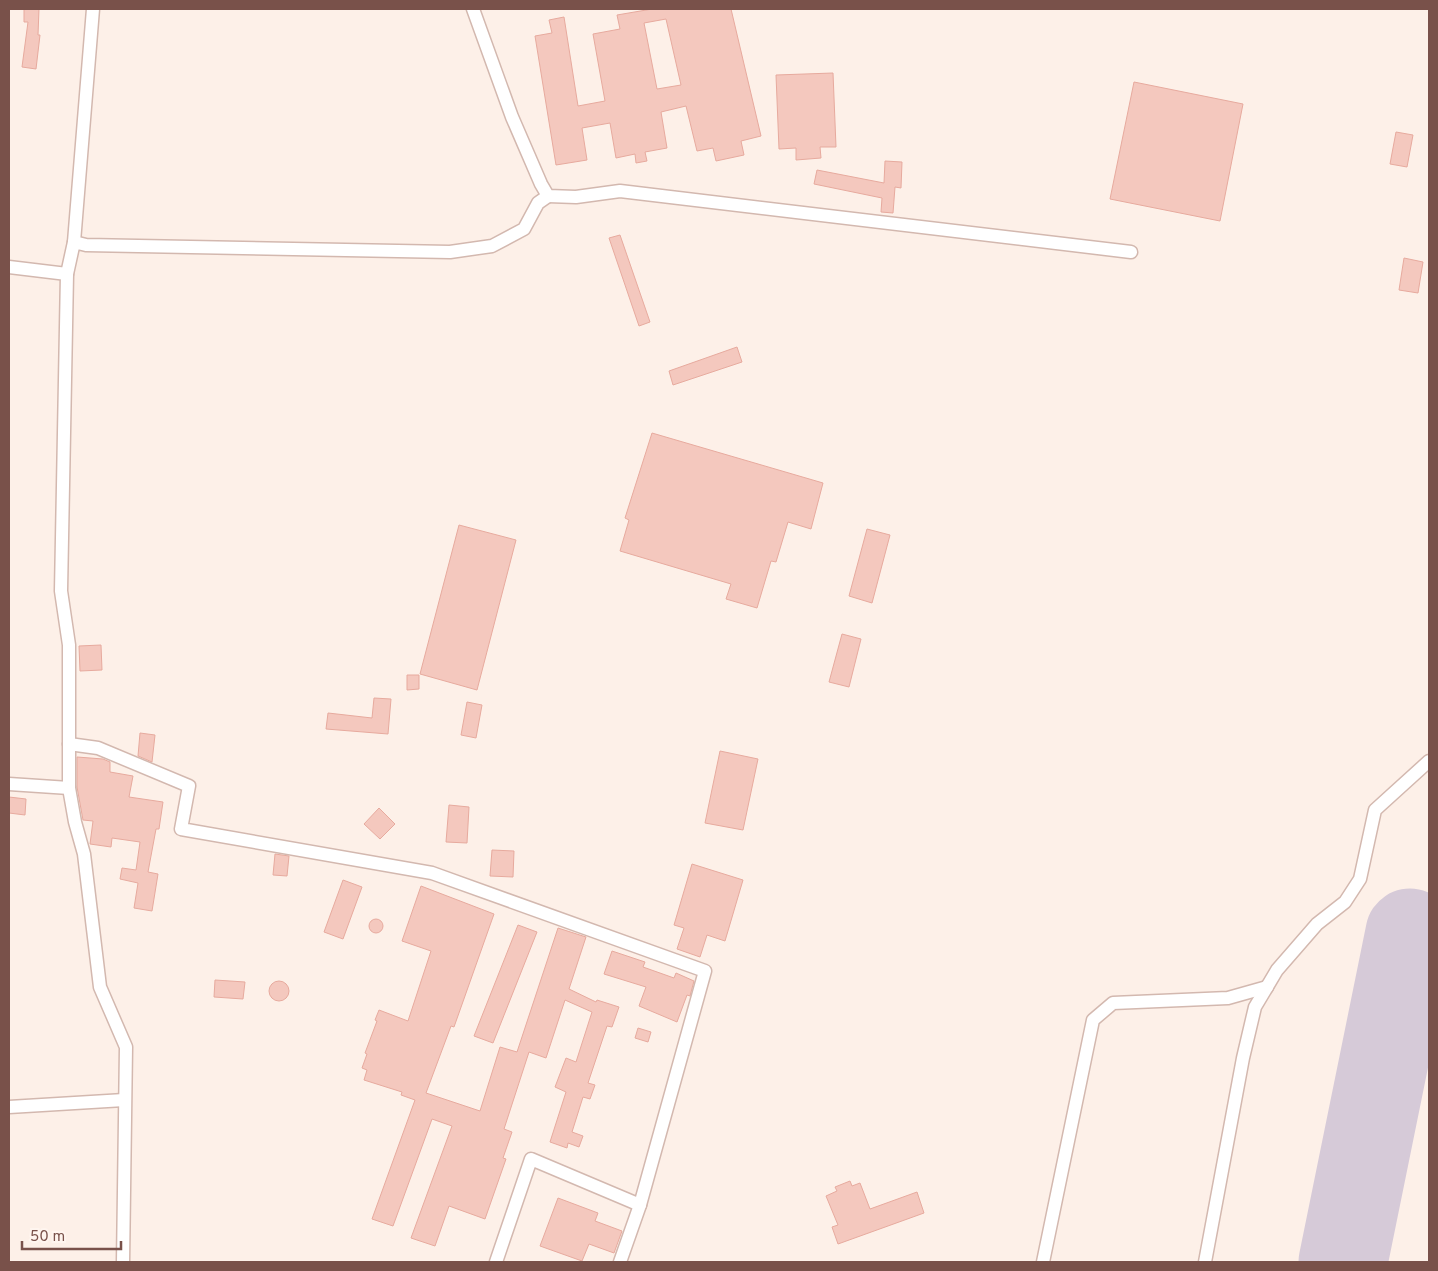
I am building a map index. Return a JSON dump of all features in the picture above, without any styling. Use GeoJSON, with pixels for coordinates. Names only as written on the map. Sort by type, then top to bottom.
{"type":"FeatureCollection","features":[{"type":"Feature","properties":{"kind":"street"},"geometry":{"type":"LineString","coordinates":[[93,9],[74,242],[67,274],[61,592],[69,645],[69,788],[75,822],[84,854],[100,987],[126,1046],[123,1262]]}},
{"type":"Feature","properties":{"kind":"street"},"geometry":{"type":"LineString","coordinates":[[474,9],[512,118],[548,196]]}},
{"type":"Feature","properties":{"kind":"street"},"geometry":{"type":"LineString","coordinates":[[74,242],[86,245],[450,252],[492,246],[524,229],[538,203],[548,196],[576,198],[620,191],[1131,252]]}},
{"type":"Feature","properties":{"kind":"street"},"geometry":{"type":"LineString","coordinates":[[9,268],[67,274]]}},
{"type":"Feature","properties":{"kind":"street"},"geometry":{"type":"LineString","coordinates":[[69,744],[98,748],[189,786],[182,829],[432,873],[705,971],[640,1204],[620,1262]]}},
{"type":"Feature","properties":{"kind":"street"},"geometry":{"type":"LineString","coordinates":[[1205,1262],[1243,1058],[1255,1007],[1277,970],[1317,924],[1345,902],[1360,879],[1375,810],[1429,761]]}},
{"type":"Feature","properties":{"kind":"street"},"geometry":{"type":"LineString","coordinates":[[9,784],[69,788]]}},
{"type":"Feature","properties":{"kind":"street"},"geometry":{"type":"LineString","coordinates":[[1043,1262],[1093,1020],[1113,1003],[1228,998],[1267,988]]}},
{"type":"Feature","properties":{"kind":"street"},"geometry":{"type":"LineString","coordinates":[[9,1107],[124,1100]]}},
{"type":"Feature","properties":{"kind":"street"},"geometry":{"type":"LineString","coordinates":[[496,1262],[531,1159],[640,1204]]}},
{"type":"Feature","properties":{"kind":"building"},"geometry":{"type":"Polygon","coordinates":[[[24,9],[39,9],[38,35],[40,35],[36,69],[22,67],[28,22],[24,22],[24,9]]]}},
{"type":"Feature","properties":{"kind":"building"},"geometry":{"type":"Polygon","coordinates":[[[652,9],[731,9],[761,136],[741,141],[744,155],[716,161],[713,148],[697,151],[686,106],[661,112],[667,148],[645,152],[647,161],[636,163],[635,154],[616,158],[610,123],[582,128],[587,160],[556,165],[535,36],[552,33],[549,20],[564,17],[578,106],[605,101],[593,34],[620,29],[617,15],[652,9]],[[666,19],[644,23],[657,89],[681,85],[666,19]]]}},
{"type":"Feature","properties":{"kind":"building"},"geometry":{"type":"Polygon","coordinates":[[[833,73],[836,147],[820,147],[821,158],[796,160],[796,148],[779,149],[776,75],[833,73]]]}},
{"type":"Feature","properties":{"kind":"building"},"geometry":{"type":"Polygon","coordinates":[[[1134,82],[1243,104],[1220,221],[1110,199],[1134,82]]]}},
{"type":"Feature","properties":{"kind":"building"},"geometry":{"type":"Polygon","coordinates":[[[1396,132],[1413,135],[1407,167],[1390,164],[1396,132]]]}},
{"type":"Feature","properties":{"kind":"building"},"geometry":{"type":"Polygon","coordinates":[[[885,161],[902,162],[901,188],[895,187],[893,213],[881,212],[882,198],[814,184],[817,170],[884,183],[885,161]]]}},
{"type":"Feature","properties":{"kind":"building"},"geometry":{"type":"Polygon","coordinates":[[[620,235],[650,322],[639,326],[609,238],[620,235]]]}},
{"type":"Feature","properties":{"kind":"building"},"geometry":{"type":"Polygon","coordinates":[[[1404,258],[1423,262],[1418,293],[1399,290],[1404,258]]]}},
{"type":"Feature","properties":{"kind":"building"},"geometry":{"type":"Polygon","coordinates":[[[737,347],[742,362],[673,385],[669,371],[737,347]]]}},
{"type":"Feature","properties":{"kind":"building"},"geometry":{"type":"Polygon","coordinates":[[[652,433],[823,483],[811,529],[788,522],[776,562],[771,561],[757,608],[726,599],[731,584],[620,551],[629,520],[625,518],[652,433]]]}},
{"type":"Feature","properties":{"kind":"building"},"geometry":{"type":"Polygon","coordinates":[[[459,525],[516,540],[477,690],[420,674],[459,525]]]}},
{"type":"Feature","properties":{"kind":"building"},"geometry":{"type":"Polygon","coordinates":[[[867,529],[890,535],[872,603],[849,596],[867,529]]]}},
{"type":"Feature","properties":{"kind":"building"},"geometry":{"type":"Polygon","coordinates":[[[842,634],[861,639],[849,687],[829,682],[842,634]]]}},
{"type":"Feature","properties":{"kind":"building"},"geometry":{"type":"Polygon","coordinates":[[[101,645],[102,670],[80,671],[79,646],[101,645]]]}},
{"type":"Feature","properties":{"kind":"building"},"geometry":{"type":"Polygon","coordinates":[[[407,675],[419,675],[419,689],[407,690],[407,675]]]}},
{"type":"Feature","properties":{"kind":"building"},"geometry":{"type":"Polygon","coordinates":[[[374,698],[391,699],[388,734],[326,729],[328,713],[372,718],[374,698]]]}},
{"type":"Feature","properties":{"kind":"building"},"geometry":{"type":"Polygon","coordinates":[[[467,702],[482,705],[476,738],[461,735],[467,702]]]}},
{"type":"Feature","properties":{"kind":"building"},"geometry":{"type":"Polygon","coordinates":[[[140,733],[155,735],[152,762],[138,756],[140,733]]]}},
{"type":"Feature","properties":{"kind":"building"},"geometry":{"type":"Polygon","coordinates":[[[720,751],[758,759],[743,830],[705,823],[720,751]]]}},
{"type":"Feature","properties":{"kind":"building"},"geometry":{"type":"Polygon","coordinates":[[[77,757],[103,759],[110,762],[110,772],[133,776],[129,797],[163,802],[159,829],[156,829],[148,872],[158,874],[152,911],[134,908],[138,883],[120,879],[122,868],[136,870],[140,842],[112,838],[111,847],[90,844],[93,821],[83,820],[77,787],[77,757]]]}},
{"type":"Feature","properties":{"kind":"building"},"geometry":{"type":"Polygon","coordinates":[[[9,797],[26,799],[25,815],[9,813],[9,797]]]}},
{"type":"Feature","properties":{"kind":"building"},"geometry":{"type":"Polygon","coordinates":[[[449,805],[469,807],[467,843],[446,842],[449,805]]]}},
{"type":"Feature","properties":{"kind":"building"},"geometry":{"type":"Polygon","coordinates":[[[379,808],[395,824],[380,839],[364,824],[379,808]]]}},
{"type":"Feature","properties":{"kind":"building"},"geometry":{"type":"Polygon","coordinates":[[[492,850],[514,851],[513,877],[490,876],[492,850]]]}},
{"type":"Feature","properties":{"kind":"building"},"geometry":{"type":"Polygon","coordinates":[[[275,854],[289,856],[287,876],[273,875],[275,854]]]}},
{"type":"Feature","properties":{"kind":"building"},"geometry":{"type":"Polygon","coordinates":[[[692,864],[743,880],[725,941],[707,935],[700,957],[677,949],[684,928],[674,925],[692,864]]]}},
{"type":"Feature","properties":{"kind":"building"},"geometry":{"type":"Polygon","coordinates":[[[343,880],[362,887],[343,939],[324,932],[343,880]]]}},
{"type":"Feature","properties":{"kind":"building"},"geometry":{"type":"Polygon","coordinates":[[[421,886],[494,914],[454,1027],[451,1026],[426,1093],[480,1111],[500,1047],[517,1052],[558,928],[586,937],[569,989],[596,1002],[597,1000],[619,1007],[612,1027],[607,1026],[588,1083],[595,1085],[590,1099],[583,1097],[572,1132],[583,1136],[579,1147],[568,1143],[567,1148],[550,1142],[566,1092],[555,1087],[566,1058],[576,1062],[592,1012],[565,1000],[546,1058],[529,1052],[504,1129],[512,1132],[503,1158],[506,1159],[485,1219],[449,1206],[435,1246],[411,1238],[452,1126],[432,1119],[393,1226],[372,1219],[415,1100],[401,1095],[402,1092],[364,1080],[367,1070],[362,1068],[379,1010],[408,1021],[431,951],[402,941],[421,886]]]}},
{"type":"Feature","properties":{"kind":"building"},"geometry":{"type":"Polygon","coordinates":[[[376,919],[381,921],[383,926],[381,931],[376,933],[371,931],[369,926],[371,921],[376,919]]]}},
{"type":"Feature","properties":{"kind":"building"},"geometry":{"type":"Polygon","coordinates":[[[518,925],[537,932],[493,1043],[474,1036],[518,925]]]}},
{"type":"Feature","properties":{"kind":"building"},"geometry":{"type":"Polygon","coordinates":[[[612,951],[645,962],[643,967],[674,978],[676,973],[694,981],[690,996],[687,995],[677,1022],[639,1006],[646,987],[604,974],[612,951]]]}},
{"type":"Feature","properties":{"kind":"building"},"geometry":{"type":"Polygon","coordinates":[[[215,980],[245,982],[243,999],[214,997],[215,980]]]}},
{"type":"Feature","properties":{"kind":"building"},"geometry":{"type":"Polygon","coordinates":[[[279,981],[286,984],[289,991],[286,998],[279,1001],[272,998],[269,991],[272,984],[279,981]]]}},
{"type":"Feature","properties":{"kind":"building"},"geometry":{"type":"Polygon","coordinates":[[[638,1028],[651,1032],[648,1042],[635,1038],[638,1028]]]}},
{"type":"Feature","properties":{"kind":"building"},"geometry":{"type":"Polygon","coordinates":[[[850,1181],[852,1186],[860,1183],[870,1209],[917,1192],[924,1213],[838,1244],[832,1227],[838,1225],[826,1196],[837,1191],[835,1187],[850,1181]]]}},
{"type":"Feature","properties":{"kind":"building"},"geometry":{"type":"Polygon","coordinates":[[[558,1198],[598,1213],[595,1221],[622,1231],[614,1253],[589,1244],[582,1261],[540,1246],[558,1198]]]}},
{"type":"Feature","properties":{"kind":"runway"},"geometry":{"type":"LineString","coordinates":[[1343,1262],[1410,933]]}}]}
